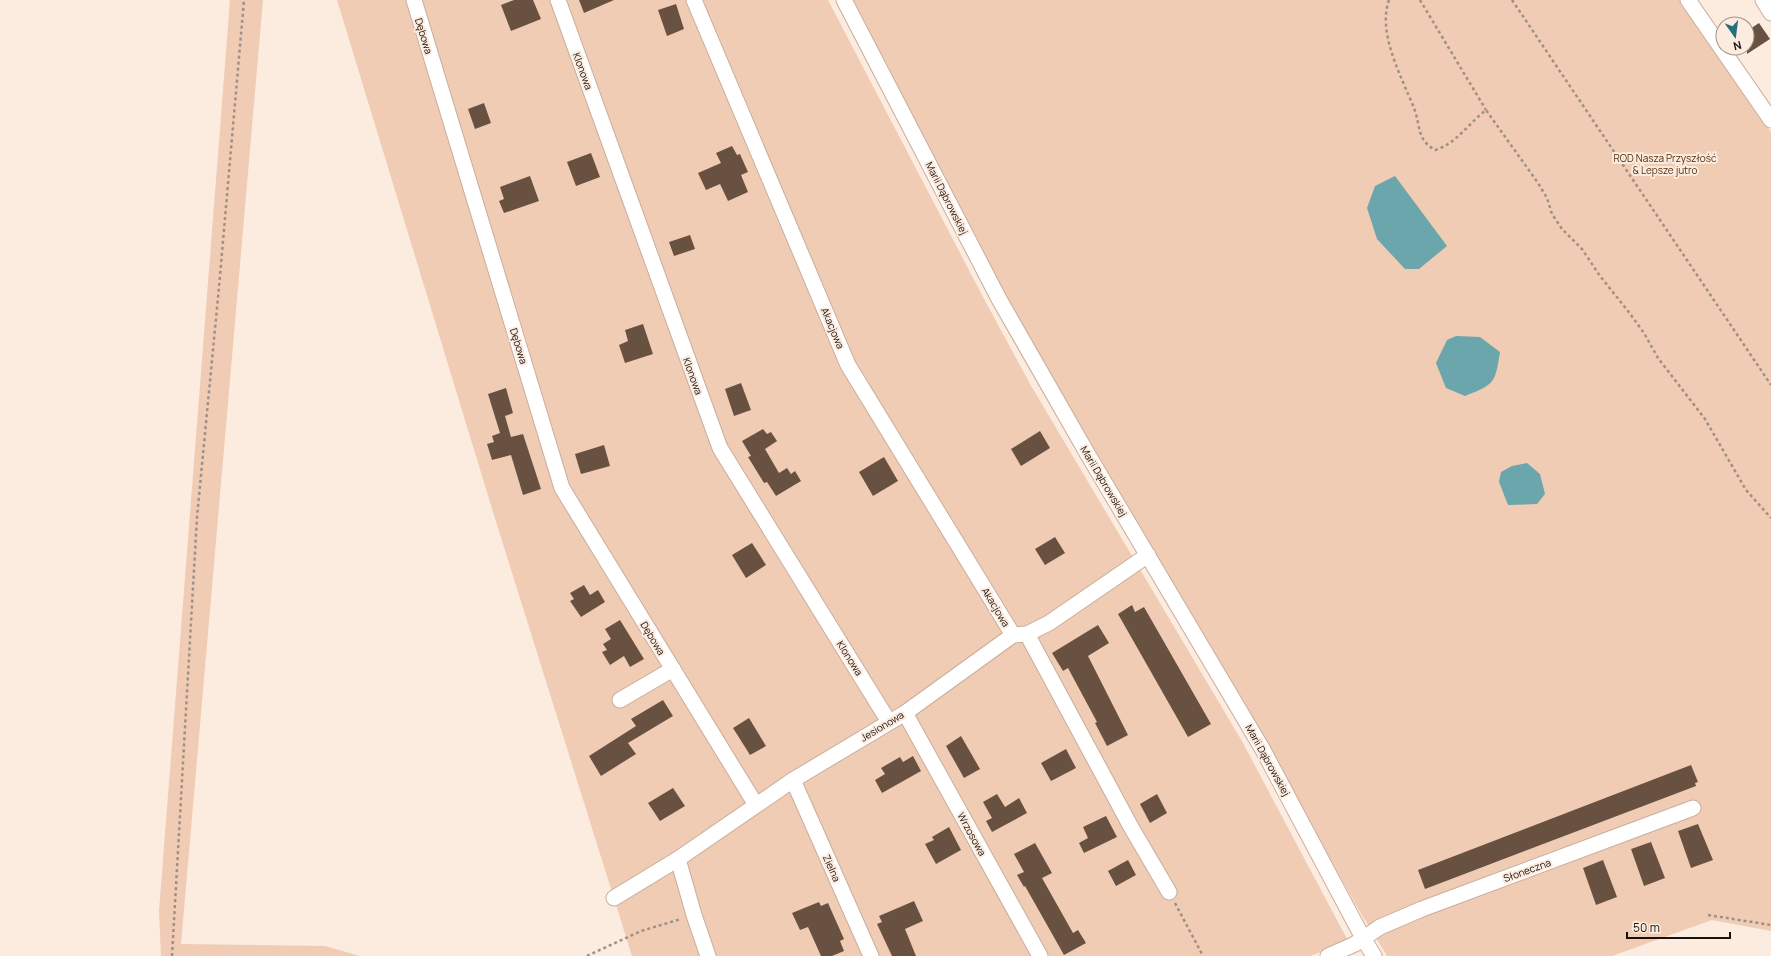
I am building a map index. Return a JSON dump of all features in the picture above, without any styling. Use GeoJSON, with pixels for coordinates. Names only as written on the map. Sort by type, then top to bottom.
{"type":"FeatureCollection","features":[{"type":"Feature","properties":{"kind":"street","name":"Dębowa"},"geometry":{"type":"LineString","coordinates":[[414,0],[562,488],[756,805]]}},
{"type":"Feature","properties":{"kind":"street","name":"Klonowa"},"geometry":{"type":"LineString","coordinates":[[558,0],[720,448],[889,722]]}},
{"type":"Feature","properties":{"kind":"street","name":"Akacjowa"},"geometry":{"type":"LineString","coordinates":[[694,0],[848,365],[1020,634],[1169,892]]}},
{"type":"Feature","properties":{"kind":"street","name":"Marii Dąbrowskiej"},"geometry":{"type":"LineString","coordinates":[[844,0],[999,299],[1148,556],[1263,750],[1374,956]]}},
{"type":"Feature","properties":{"kind":"street"},"geometry":{"type":"LineString","coordinates":[[1688,0],[1771,120]]}},
{"type":"Feature","properties":{"kind":"street"},"geometry":{"type":"LineString","coordinates":[[1763,0],[1771,13]]}},
{"type":"Feature","properties":{"kind":"street","name":"Jesionowa"},"geometry":{"type":"LineString","coordinates":[[614,898],[678,859],[792,780],[905,713],[1020,634],[1049,623],[1148,556]]}},
{"type":"Feature","properties":{"kind":"street"},"geometry":{"type":"LineString","coordinates":[[620,700],[673,669]]}},
{"type":"Feature","properties":{"kind":"street","name":"Wrzosowa"},"geometry":{"type":"LineString","coordinates":[[905,713],[1040,956]]}},
{"type":"Feature","properties":{"kind":"street","name":"Zielna"},"geometry":{"type":"LineString","coordinates":[[792,780],[871,956]]}},
{"type":"Feature","properties":{"kind":"street","name":"Słoneczna"},"geometry":{"type":"LineString","coordinates":[[1328,956],[1348,948],[1380,927],[1422,909],[1694,808]]}},
{"type":"Feature","properties":{"kind":"street"},"geometry":{"type":"LineString","coordinates":[[678,859],[694,915],[708,956]]}},
{"type":"Feature","properties":{"kind":"path"},"geometry":{"type":"LineString","coordinates":[[172,956],[197,517],[244,0]]}},
{"type":"Feature","properties":{"kind":"path"},"geometry":{"type":"LineString","coordinates":[[1389,0],[1386,9],[1390,44],[1398,73],[1415,110],[1420,136],[1427,145],[1435,150],[1444,147],[1461,133],[1475,118],[1486,110]]}},
{"type":"Feature","properties":{"kind":"path"},"geometry":{"type":"LineString","coordinates":[[1420,0],[1486,110],[1538,183],[1547,198],[1552,214],[1582,249],[1600,276],[1644,333],[1658,358],[1705,419],[1746,490],[1771,518]]}},
{"type":"Feature","properties":{"kind":"path"},"geometry":{"type":"LineString","coordinates":[[1512,0],[1771,385]]}},
{"type":"Feature","properties":{"kind":"path"},"geometry":{"type":"LineString","coordinates":[[1169,892],[1203,956]]}},
{"type":"Feature","properties":{"kind":"path"},"geometry":{"type":"LineString","coordinates":[[587,956],[641,931],[694,915]]}},
{"type":"Feature","properties":{"kind":"path"},"geometry":{"type":"LineString","coordinates":[[1708,915],[1771,925]]}},
{"type":"Feature","properties":{"kind":"green space"},"geometry":{"type":"Polygon","coordinates":[[[230,0],[263,0],[181,944],[325,946],[360,956],[161,956],[159,911],[230,0]]]}},
{"type":"Feature","properties":{"kind":"green space"},"geometry":{"type":"Polygon","coordinates":[[[337,0],[828,0],[1030,384],[1243,743],[1347,939],[1332,948],[1310,956],[632,956],[493,512],[337,0]]]}},
{"type":"Feature","properties":{"kind":"green space","name":"ROD Nasza Przyszłość & Lepsze jutro"},"geometry":{"type":"Polygon","coordinates":[[[853,0],[1681,0],[1715,50],[1715,56],[1719,56],[1771,132],[1771,931],[1712,920],[1612,956],[1387,956],[1357,907],[1263,737],[1019,321],[853,0]]]}},
{"type":"Feature","properties":{"kind":"water"},"geometry":{"type":"Polygon","coordinates":[[[1395,176],[1447,246],[1419,269],[1405,269],[1377,239],[1367,208],[1375,186],[1395,176]]]}},
{"type":"Feature","properties":{"kind":"water"},"geometry":{"type":"Polygon","coordinates":[[[1456,336],[1480,337],[1500,352],[1497,370],[1492,381],[1488,385],[1465,396],[1446,388],[1436,363],[1447,340],[1456,336]]]}},
{"type":"Feature","properties":{"kind":"water"},"geometry":{"type":"Polygon","coordinates":[[[1527,463],[1540,474],[1545,494],[1537,504],[1508,505],[1499,482],[1501,472],[1512,466],[1527,463]]]}},
{"type":"Feature","properties":{"kind":"building"},"geometry":{"type":"Polygon","coordinates":[[[514,0],[533,0],[541,19],[511,31],[501,5],[514,0]]]}},
{"type":"Feature","properties":{"kind":"building"},"geometry":{"type":"Polygon","coordinates":[[[579,0],[614,0],[584,13],[579,0]]]}},
{"type":"Feature","properties":{"kind":"building"},"geometry":{"type":"Polygon","coordinates":[[[676,4],[684,29],[667,36],[658,10],[676,4]]]}},
{"type":"Feature","properties":{"kind":"building"},"geometry":{"type":"Polygon","coordinates":[[[1759,23],[1770,39],[1755,49],[1755,26],[1759,23]]]}},
{"type":"Feature","properties":{"kind":"building"},"geometry":{"type":"Polygon","coordinates":[[[484,103],[491,123],[475,129],[468,109],[484,103]]]}},
{"type":"Feature","properties":{"kind":"building"},"geometry":{"type":"Polygon","coordinates":[[[732,146],[737,155],[740,154],[748,172],[741,175],[748,192],[728,201],[720,184],[706,190],[698,173],[721,163],[716,153],[732,146]]]}},
{"type":"Feature","properties":{"kind":"building"},"geometry":{"type":"Polygon","coordinates":[[[591,153],[600,177],[576,186],[567,162],[591,153]]]}},
{"type":"Feature","properties":{"kind":"building"},"geometry":{"type":"Polygon","coordinates":[[[530,176],[539,201],[504,213],[499,201],[504,199],[500,187],[530,176]]]}},
{"type":"Feature","properties":{"kind":"building"},"geometry":{"type":"Polygon","coordinates":[[[690,235],[695,249],[674,256],[669,242],[690,235]]]}},
{"type":"Feature","properties":{"kind":"building"},"geometry":{"type":"Polygon","coordinates":[[[643,324],[653,354],[625,363],[619,345],[628,341],[625,330],[643,324]]]}},
{"type":"Feature","properties":{"kind":"building"},"geometry":{"type":"Polygon","coordinates":[[[741,383],[751,410],[734,416],[725,389],[741,383]]]}},
{"type":"Feature","properties":{"kind":"building"},"geometry":{"type":"Polygon","coordinates":[[[506,388],[513,413],[505,416],[511,437],[523,434],[541,489],[523,495],[511,455],[492,460],[487,444],[494,442],[492,436],[500,433],[488,394],[506,388]]]}},
{"type":"Feature","properties":{"kind":"building"},"geometry":{"type":"Polygon","coordinates":[[[763,429],[767,434],[771,432],[777,441],[765,449],[779,473],[787,468],[791,474],[795,471],[801,481],[776,496],[767,482],[764,483],[748,457],[751,456],[742,441],[763,429]]]}},
{"type":"Feature","properties":{"kind":"building"},"geometry":{"type":"Polygon","coordinates":[[[1040,431],[1050,448],[1021,466],[1011,449],[1040,431]]]}},
{"type":"Feature","properties":{"kind":"building"},"geometry":{"type":"Polygon","coordinates":[[[604,445],[610,466],[581,474],[575,454],[604,445]]]}},
{"type":"Feature","properties":{"kind":"building"},"geometry":{"type":"Polygon","coordinates":[[[884,457],[898,481],[873,496],[859,472],[884,457]]]}},
{"type":"Feature","properties":{"kind":"building"},"geometry":{"type":"Polygon","coordinates":[[[1055,537],[1065,553],[1045,565],[1035,549],[1055,537]]]}},
{"type":"Feature","properties":{"kind":"building"},"geometry":{"type":"Polygon","coordinates":[[[752,543],[766,565],[746,578],[732,555],[752,543]]]}},
{"type":"Feature","properties":{"kind":"building"},"geometry":{"type":"Polygon","coordinates":[[[584,585],[590,595],[598,590],[605,602],[581,617],[570,601],[574,599],[570,593],[584,585]]]}},
{"type":"Feature","properties":{"kind":"building"},"geometry":{"type":"Polygon","coordinates":[[[1132,605],[1135,612],[1144,607],[1211,724],[1188,737],[1118,614],[1132,605]]]}},
{"type":"Feature","properties":{"kind":"building"},"geometry":{"type":"Polygon","coordinates":[[[620,620],[644,659],[630,667],[624,656],[610,665],[602,652],[607,650],[603,644],[611,639],[605,629],[620,620]]]}},
{"type":"Feature","properties":{"kind":"building"},"geometry":{"type":"Polygon","coordinates":[[[1098,625],[1109,643],[1088,656],[1128,735],[1107,746],[1095,723],[1097,722],[1068,668],[1063,671],[1052,653],[1098,625]]]}},
{"type":"Feature","properties":{"kind":"building"},"geometry":{"type":"Polygon","coordinates":[[[663,700],[673,716],[628,743],[636,754],[601,776],[589,756],[636,726],[631,719],[663,700]]]}},
{"type":"Feature","properties":{"kind":"building"},"geometry":{"type":"Polygon","coordinates":[[[749,718],[766,746],[750,755],[733,728],[749,718]]]}},
{"type":"Feature","properties":{"kind":"building"},"geometry":{"type":"Polygon","coordinates":[[[961,736],[980,769],[964,778],[946,746],[961,736]]]}},
{"type":"Feature","properties":{"kind":"building"},"geometry":{"type":"Polygon","coordinates":[[[1066,749],[1076,768],[1051,781],[1041,763],[1066,749]]]}},
{"type":"Feature","properties":{"kind":"building"},"geometry":{"type":"Polygon","coordinates":[[[913,756],[921,771],[882,793],[875,780],[885,774],[881,768],[900,757],[903,762],[913,756]]]}},
{"type":"Feature","properties":{"kind":"building"},"geometry":{"type":"Polygon","coordinates":[[[1691,765],[1698,782],[1695,783],[1696,786],[1425,889],[1418,870],[1691,765]]]}},
{"type":"Feature","properties":{"kind":"building"},"geometry":{"type":"Polygon","coordinates":[[[673,788],[685,806],[660,821],[648,803],[673,788]]]}},
{"type":"Feature","properties":{"kind":"building"},"geometry":{"type":"Polygon","coordinates":[[[997,794],[1005,807],[1019,798],[1027,813],[992,832],[986,821],[992,818],[983,802],[997,794]]]}},
{"type":"Feature","properties":{"kind":"building"},"geometry":{"type":"Polygon","coordinates":[[[1157,794],[1167,813],[1150,823],[1140,804],[1157,794]]]}},
{"type":"Feature","properties":{"kind":"building"},"geometry":{"type":"Polygon","coordinates":[[[1106,816],[1117,837],[1084,853],[1079,843],[1088,838],[1083,827],[1106,816]]]}},
{"type":"Feature","properties":{"kind":"building"},"geometry":{"type":"Polygon","coordinates":[[[1698,824],[1713,860],[1691,868],[1678,831],[1698,824]]]}},
{"type":"Feature","properties":{"kind":"building"},"geometry":{"type":"Polygon","coordinates":[[[949,827],[961,850],[936,864],[925,844],[934,840],[932,837],[949,827]]]}},
{"type":"Feature","properties":{"kind":"building"},"geometry":{"type":"Polygon","coordinates":[[[1651,842],[1665,878],[1644,886],[1631,849],[1651,842]]]}},
{"type":"Feature","properties":{"kind":"building"},"geometry":{"type":"Polygon","coordinates":[[[1035,843],[1052,873],[1042,878],[1073,933],[1078,930],[1086,943],[1064,955],[1025,886],[1024,887],[1017,875],[1024,872],[1014,854],[1035,843]]]}},
{"type":"Feature","properties":{"kind":"building"},"geometry":{"type":"Polygon","coordinates":[[[1128,860],[1136,875],[1116,886],[1108,871],[1128,860]]]}},
{"type":"Feature","properties":{"kind":"building"},"geometry":{"type":"Polygon","coordinates":[[[1603,860],[1617,897],[1596,905],[1583,868],[1603,860]]]}},
{"type":"Feature","properties":{"kind":"building"},"geometry":{"type":"Polygon","coordinates":[[[914,901],[923,921],[905,929],[916,956],[892,956],[877,924],[882,922],[879,916],[914,901]]]}},
{"type":"Feature","properties":{"kind":"building"},"geometry":{"type":"Polygon","coordinates":[[[819,902],[821,906],[828,903],[844,939],[840,941],[844,951],[832,956],[821,956],[808,927],[800,930],[792,913],[819,902]]]}}]}
